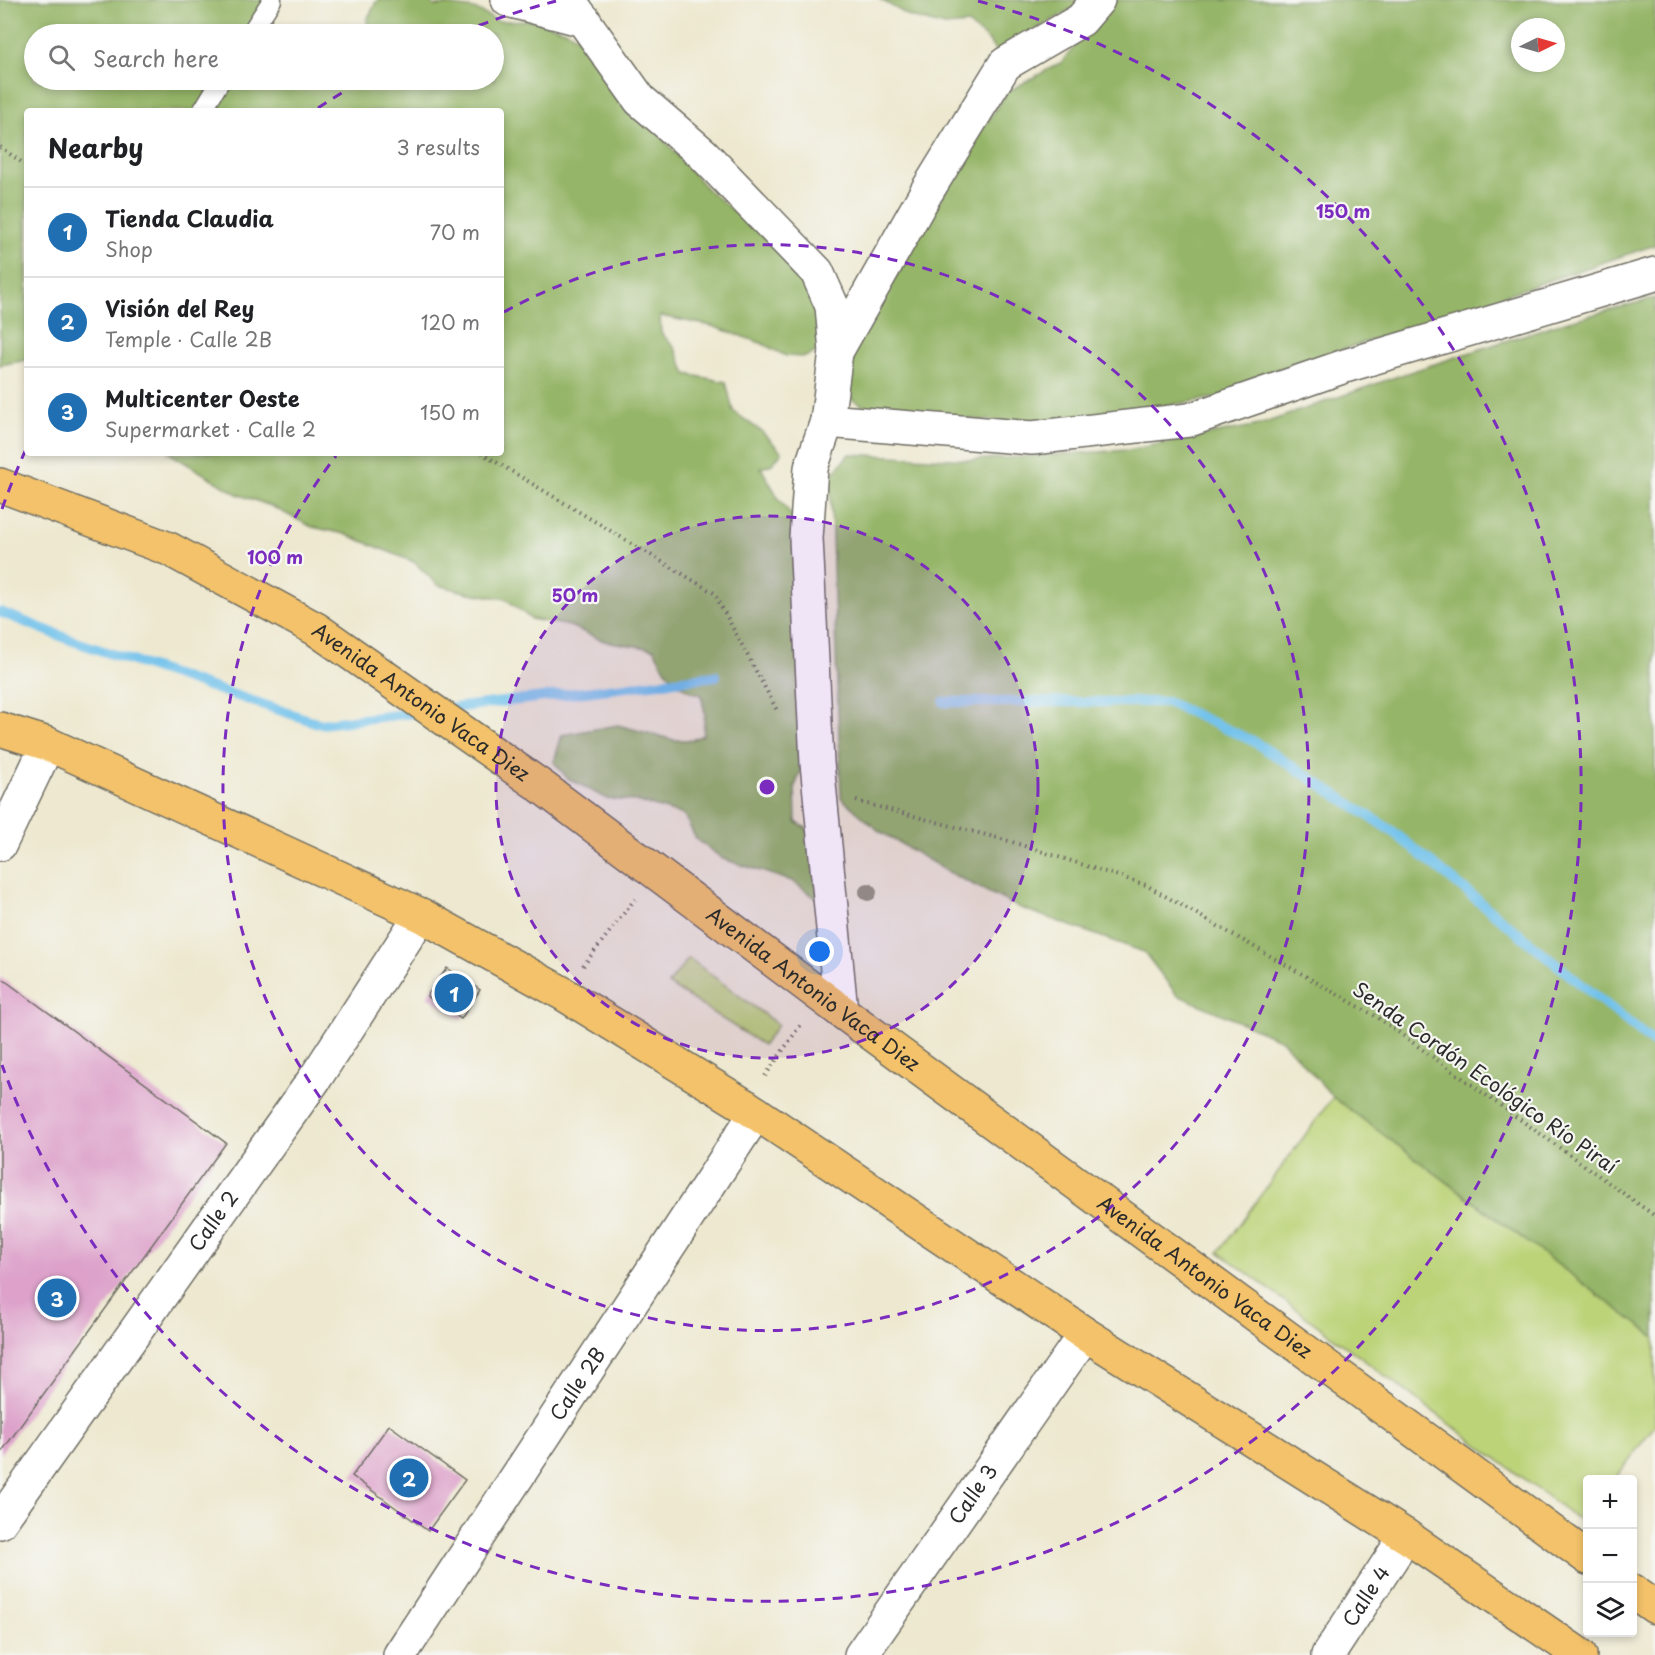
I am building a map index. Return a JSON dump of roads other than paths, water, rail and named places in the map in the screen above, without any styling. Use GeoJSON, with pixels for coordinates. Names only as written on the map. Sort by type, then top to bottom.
{"type":"FeatureCollection","features":[{"type":"Feature","properties":{"kind":"highway","name":"Avenida Antonio Vaca Diez"},"geometry":{"type":"LineString","coordinates":[[0,484],[169,549],[316,629],[542,787],[831,1003],[1583,1555]]}},
{"type":"Feature","properties":{"kind":"highway"},"geometry":{"type":"LineString","coordinates":[[0,729],[48,744],[421,915],[562,993],[750,1109],[1085,1334],[1406,1536],[1580,1655]]}},
{"type":"Feature","properties":{"kind":"highway"},"geometry":{"type":"LineString","coordinates":[[1637,1594],[1655,1607]]}},
{"type":"Feature","properties":{"kind":"street"},"geometry":{"type":"LineString","coordinates":[[508,0],[577,10],[640,100],[703,154],[817,273],[832,306],[836,352],[827,421],[812,468],[806,538],[831,1003]]}},
{"type":"Feature","properties":{"kind":"street"},"geometry":{"type":"LineString","coordinates":[[836,352],[927,191],[1005,64],[1082,20],[1098,0]]}},
{"type":"Feature","properties":{"kind":"street"},"geometry":{"type":"LineString","coordinates":[[827,421],[1032,438],[1189,420],[1345,366],[1655,274]]}},
{"type":"Feature","properties":{"kind":"street"},"geometry":{"type":"LineString","coordinates":[[0,844],[48,744]]}},
{"type":"Feature","properties":{"kind":"street","name":"Calle 2"},"geometry":{"type":"LineString","coordinates":[[0,1522],[316,1077],[421,915]]}},
{"type":"Feature","properties":{"kind":"street","name":"Calle 2B"},"geometry":{"type":"LineString","coordinates":[[400,1655],[750,1109]]}},
{"type":"Feature","properties":{"kind":"street","name":"Calle 3"},"geometry":{"type":"LineString","coordinates":[[861,1655],[1085,1334]]}},
{"type":"Feature","properties":{"kind":"street","name":"Calle 4"},"geometry":{"type":"LineString","coordinates":[[1328,1655],[1406,1536]]}},
{"type":"Feature","properties":{"kind":"lane"},"geometry":{"type":"LineString","coordinates":[[256,24],[272,0]]}},
{"type":"Feature","properties":{"kind":"lane"},"geometry":{"type":"LineString","coordinates":[[203,108],[215,90]]}},
{"type":"Feature","properties":{"kind":"waterway"},"geometry":{"type":"LineString","coordinates":[[0,612],[76,642],[321,724],[421,712]]}},
{"type":"Feature","properties":{"kind":"waterway"},"geometry":{"type":"LineString","coordinates":[[445,709],[716,676]]}},
{"type":"Feature","properties":{"kind":"waterway"},"geometry":{"type":"LineString","coordinates":[[944,702],[1167,702],[1253,741],[1392,831],[1655,1044]]}},
{"type":"Feature","properties":{"kind":"place","name":"Tienda Claudia"},"geometry":{"type":"Point","coordinates":[454,993]}},
{"type":"Feature","properties":{"kind":"place","name":"Multicenter Oeste"},"geometry":{"type":"Point","coordinates":[57,1298]}},
{"type":"Feature","properties":{"kind":"place","name":"Visión del Rey"},"geometry":{"type":"Point","coordinates":[409,1478]}}]}
